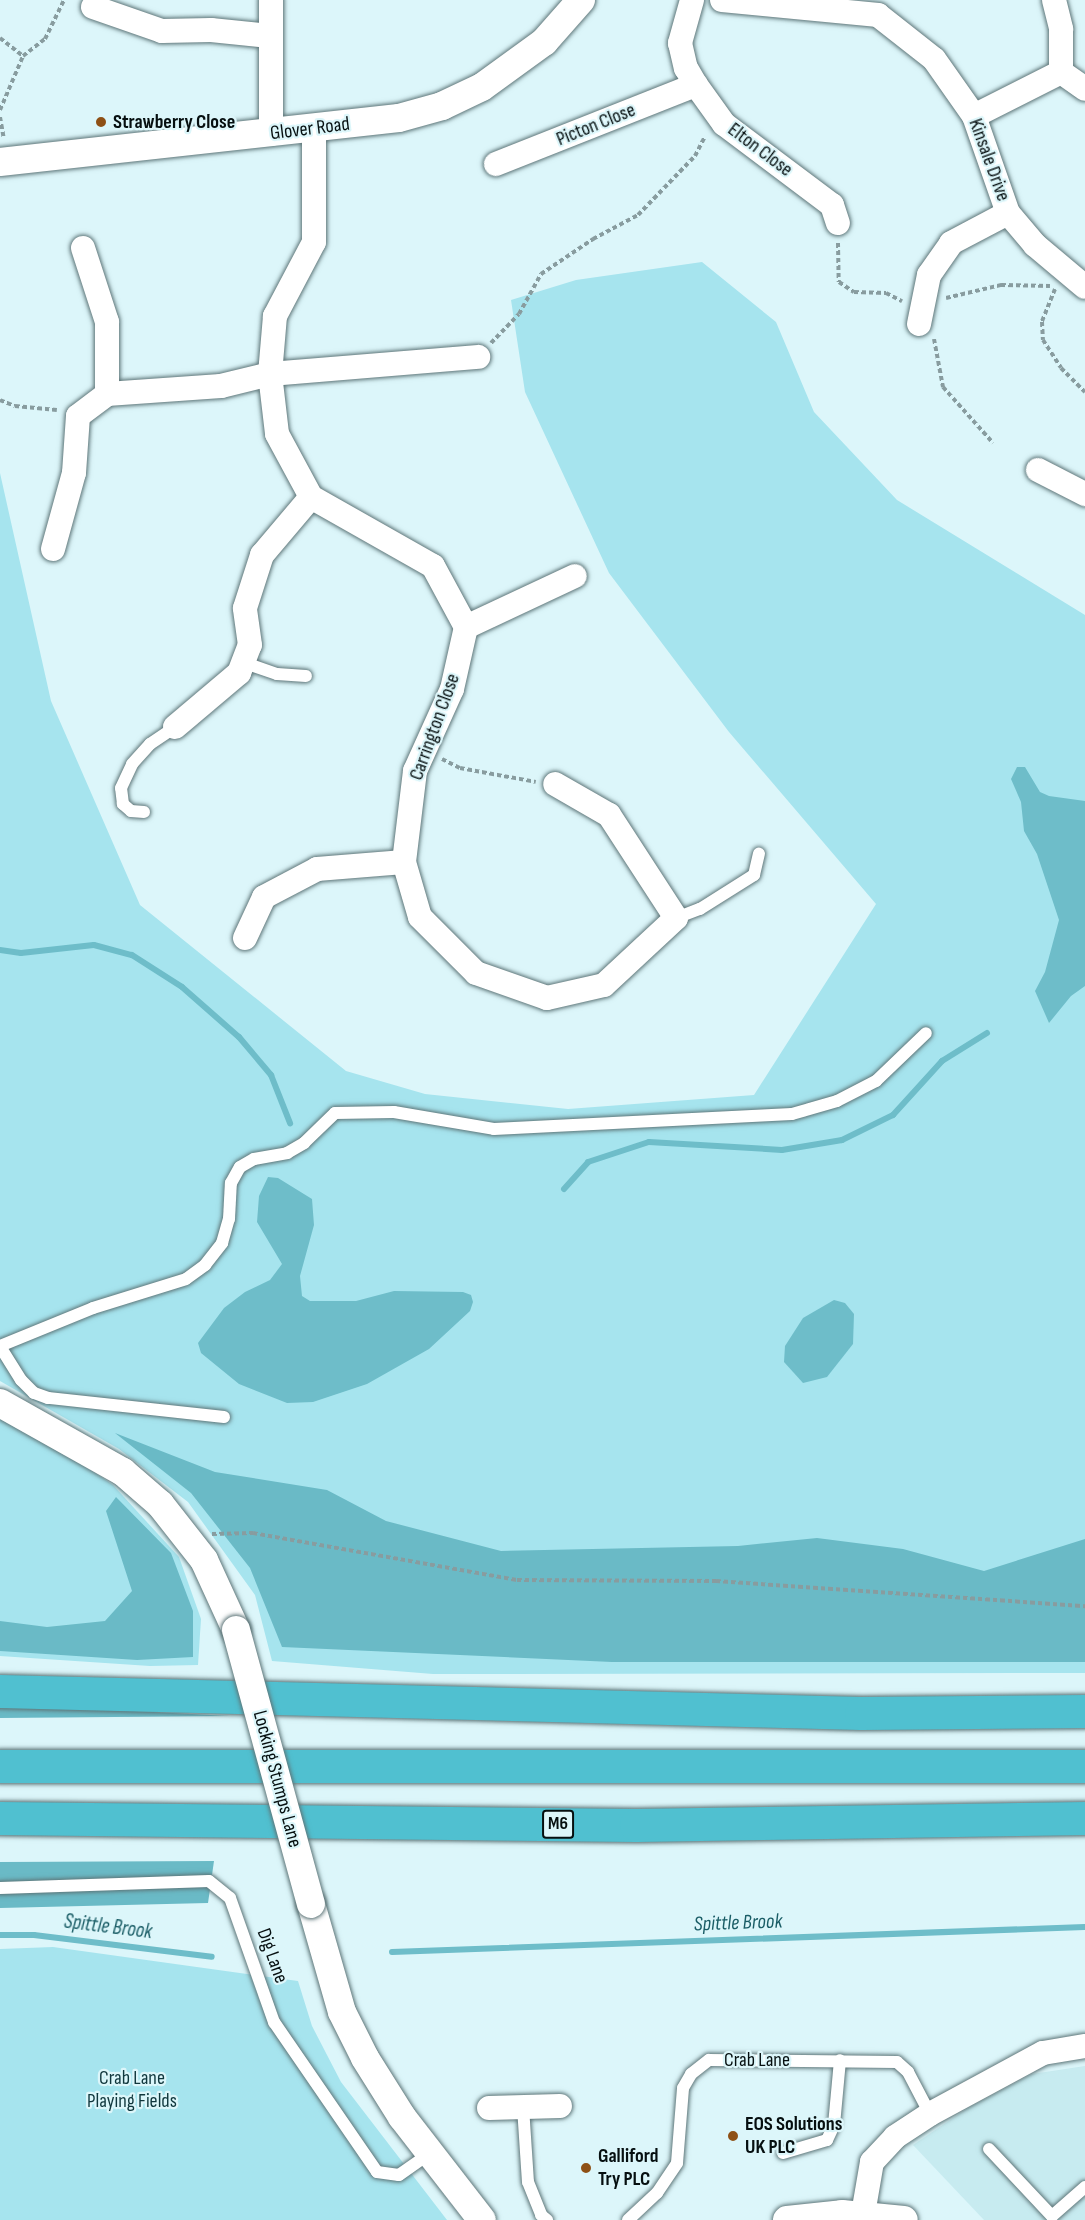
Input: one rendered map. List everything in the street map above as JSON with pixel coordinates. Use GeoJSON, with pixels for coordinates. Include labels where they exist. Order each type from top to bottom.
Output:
{"type":"FeatureCollection","features":[{"type":"Feature","properties":{"kind":"highway"},"geometry":{"type":"LineString","coordinates":[[0,1691],[837,1713],[1085,1711]]}},
{"type":"Feature","properties":{"kind":"highway"},"geometry":{"type":"LineString","coordinates":[[0,1765],[1085,1766]]}},
{"type":"Feature","properties":{"kind":"highway","name":"M6"},"geometry":{"type":"LineString","coordinates":[[10,1818],[636,1825],[1085,1818]]}},
{"type":"Feature","properties":{"kind":"street"},"geometry":{"type":"LineString","coordinates":[[270,134],[271,0]]}},
{"type":"Feature","properties":{"kind":"street","name":"Glover Road"},"geometry":{"type":"LineString","coordinates":[[0,162],[314,130],[399,118],[442,106],[482,87],[544,42],[581,0]]}},
{"type":"Feature","properties":{"kind":"street","name":"Elton Close"},"geometry":{"type":"LineString","coordinates":[[692,0],[680,43],[686,68],[696,85],[716,114],[740,137],[832,205],[838,223]]}},
{"type":"Feature","properties":{"kind":"street","name":"Kinsale Drive"},"geometry":{"type":"LineString","coordinates":[[722,0],[882,8],[934,60],[974,116],[1008,213],[1035,245],[1085,287]]}},
{"type":"Feature","properties":{"kind":"street"},"geometry":{"type":"LineString","coordinates":[[1054,0],[1060,29],[1061,72]]}},
{"type":"Feature","properties":{"kind":"street"},"geometry":{"type":"LineString","coordinates":[[93,7],[162,31],[211,30],[270,36]]}},
{"type":"Feature","properties":{"kind":"street"},"geometry":{"type":"LineString","coordinates":[[1061,72],[1085,89]]}},
{"type":"Feature","properties":{"kind":"street"},"geometry":{"type":"LineString","coordinates":[[974,116],[1061,72]]}},
{"type":"Feature","properties":{"kind":"street","name":"Picton Close"},"geometry":{"type":"LineString","coordinates":[[496,164],[696,85]]}},
{"type":"Feature","properties":{"kind":"street"},"geometry":{"type":"LineString","coordinates":[[314,130],[314,242],[275,316],[270,374],[277,434],[311,497],[433,566],[466,627],[575,576]]}},
{"type":"Feature","properties":{"kind":"street"},"geometry":{"type":"LineString","coordinates":[[920,320],[929,274],[951,243],[1008,213]]}},
{"type":"Feature","properties":{"kind":"street"},"geometry":{"type":"LineString","coordinates":[[83,248],[107,322],[98,400]]}},
{"type":"Feature","properties":{"kind":"street"},"geometry":{"type":"LineString","coordinates":[[53,549],[74,473],[78,416],[98,400],[221,386],[270,374],[478,357]]}},
{"type":"Feature","properties":{"kind":"street"},"geometry":{"type":"LineString","coordinates":[[1038,470],[1085,494]]}},
{"type":"Feature","properties":{"kind":"street"},"geometry":{"type":"LineString","coordinates":[[175,727],[239,673],[245,663],[250,645],[245,608],[262,555],[311,497]]}},
{"type":"Feature","properties":{"kind":"street","name":"Carrington Close"},"geometry":{"type":"LineString","coordinates":[[466,627],[452,689],[415,771],[404,862],[420,917],[476,973],[547,998],[604,986],[675,918]]}},
{"type":"Feature","properties":{"kind":"street"},"geometry":{"type":"LineString","coordinates":[[555,784],[609,815],[675,918]]}},
{"type":"Feature","properties":{"kind":"street"},"geometry":{"type":"LineString","coordinates":[[244,938],[264,897],[317,868],[404,862]]}},
{"type":"Feature","properties":{"kind":"street","name":"Locking Stumps Lane"},"geometry":{"type":"LineString","coordinates":[[0,1403],[123,1472],[160,1504],[186,1534],[222,1593],[236,1630],[342,2012],[364,2058],[430,2153],[482,2220]]}},
{"type":"Feature","properties":{"kind":"street"},"geometry":{"type":"LineString","coordinates":[[863,2214],[869,2171],[877,2154],[930,2114],[1043,2053],[1085,2046]]}},
{"type":"Feature","properties":{"kind":"street"},"geometry":{"type":"LineString","coordinates":[[489,2108],[560,2106]]}},
{"type":"Feature","properties":{"kind":"street"},"geometry":{"type":"LineString","coordinates":[[787,2220],[863,2214],[904,2220]]}},
{"type":"Feature","properties":{"kind":"lane"},"geometry":{"type":"LineString","coordinates":[[245,663],[277,674],[306,676]]}},
{"type":"Feature","properties":{"kind":"lane"},"geometry":{"type":"LineString","coordinates":[[144,812],[131,811],[123,804],[121,788],[132,764],[150,744],[175,727]]}},
{"type":"Feature","properties":{"kind":"lane"},"geometry":{"type":"LineString","coordinates":[[675,918],[700,909],[754,875],[759,854]]}},
{"type":"Feature","properties":{"kind":"lane"},"geometry":{"type":"LineString","coordinates":[[224,1417],[48,1398],[34,1393],[21,1380],[0,1346],[195,1272],[222,1243],[229,1219],[231,1183],[240,1167],[254,1159],[286,1153],[304,1143],[336,1113],[403,1113],[494,1129],[792,1114],[837,1101],[876,1081],[926,1033]]}},
{"type":"Feature","properties":{"kind":"lane","name":"Dig Lane"},"geometry":{"type":"LineString","coordinates":[[0,1888],[209,1881],[230,1898],[274,2022],[377,2172],[399,2175],[430,2153]]}},
{"type":"Feature","properties":{"kind":"lane","name":"Crab Lane"},"geometry":{"type":"LineString","coordinates":[[628,2220],[657,2193],[677,2163],[683,2088],[691,2074],[710,2060],[897,2062],[908,2072],[930,2114]]}},
{"type":"Feature","properties":{"kind":"lane"},"geometry":{"type":"LineString","coordinates":[[783,2153],[827,2140],[834,2125],[840,2061]]}},
{"type":"Feature","properties":{"kind":"lane"},"geometry":{"type":"LineString","coordinates":[[523,2107],[528,2182],[541,2215],[547,2220]]}},
{"type":"Feature","properties":{"kind":"lane"},"geometry":{"type":"LineString","coordinates":[[989,2149],[1052,2216],[1085,2187]]}},
{"type":"Feature","properties":{"kind":"path"},"geometry":{"type":"LineString","coordinates":[[0,110],[23,56],[45,39],[64,0]]}},
{"type":"Feature","properties":{"kind":"path"},"geometry":{"type":"LineString","coordinates":[[0,38],[23,56]]}},
{"type":"Feature","properties":{"kind":"path"},"geometry":{"type":"LineString","coordinates":[[478,357],[519,314],[541,274],[593,239],[638,215],[695,156],[716,114]]}},
{"type":"Feature","properties":{"kind":"path"},"geometry":{"type":"LineString","coordinates":[[838,223],[839,282],[854,292],[886,293],[920,320],[943,387],[993,443]]}},
{"type":"Feature","properties":{"kind":"path"},"geometry":{"type":"LineString","coordinates":[[920,320],[955,298],[1001,285],[1056,285],[1042,322],[1043,340],[1061,368],[1085,392]]}},
{"type":"Feature","properties":{"kind":"path"},"geometry":{"type":"LineString","coordinates":[[0,400],[41,411],[98,400]]}},
{"type":"Feature","properties":{"kind":"path"},"geometry":{"type":"LineString","coordinates":[[425,750],[460,768],[555,784]]}},
{"type":"Feature","properties":{"kind":"path"},"geometry":{"type":"LineString","coordinates":[[186,1534],[253,1533],[517,1580],[716,1581],[1085,1606]]}},
{"type":"Feature","properties":{"kind":"shaded area"},"geometry":{"type":"Polygon","coordinates":[[[1017,767],[1025,767],[1040,792],[1049,796],[1085,801],[1085,986],[1071,996],[1049,1023],[1035,991],[1045,972],[1059,920],[1037,854],[1024,831],[1021,802],[1011,779],[1017,767]]]}},
{"type":"Feature","properties":{"kind":"shaded area"},"geometry":{"type":"Polygon","coordinates":[[[268,1177],[278,1178],[312,1199],[314,1225],[300,1276],[302,1296],[310,1301],[356,1301],[394,1291],[463,1292],[471,1295],[473,1302],[470,1311],[429,1349],[367,1384],[313,1402],[287,1403],[239,1384],[201,1353],[198,1343],[224,1308],[245,1292],[270,1280],[282,1264],[257,1222],[259,1196],[268,1177]]]}},
{"type":"Feature","properties":{"kind":"shaded area"},"geometry":{"type":"Polygon","coordinates":[[[834,1300],[845,1303],[854,1314],[853,1344],[827,1377],[803,1383],[784,1362],[785,1346],[803,1318],[834,1300]]]}},
{"type":"Feature","properties":{"kind":"shaded area"},"geometry":{"type":"Polygon","coordinates":[[[115,1433],[215,1472],[327,1490],[386,1521],[501,1551],[738,1546],[817,1538],[903,1549],[984,1571],[1085,1539],[1085,1662],[612,1662],[282,1647],[250,1568],[191,1493],[115,1433]]]}},
{"type":"Feature","properties":{"kind":"shaded area"},"geometry":{"type":"Polygon","coordinates":[[[116,1497],[171,1553],[193,1611],[193,1657],[137,1660],[0,1651],[0,1621],[47,1627],[105,1621],[132,1591],[106,1511],[116,1497]]]}},
{"type":"Feature","properties":{"kind":"shaded area"},"geometry":{"type":"Polygon","coordinates":[[[0,1704],[230,1716],[0,1718],[0,1704]]]}},
{"type":"Feature","properties":{"kind":"shaded area"},"geometry":{"type":"Polygon","coordinates":[[[214,1861],[208,1903],[0,1908],[0,1862],[214,1861]]]}},
{"type":"Feature","properties":{"kind":"shaded area"},"geometry":{"type":"Polygon","coordinates":[[[1085,2066],[1085,2220],[984,2220],[913,2145],[968,2108],[1032,2074],[1085,2066]]]}},
{"type":"Feature","properties":{"kind":"green space"},"geometry":{"type":"Polygon","coordinates":[[[702,262],[776,322],[814,412],[897,500],[1085,615],[1085,1673],[433,1674],[272,1661],[255,1595],[188,1502],[119,1449],[0,1381],[0,473],[51,701],[140,905],[346,1071],[425,1094],[568,1109],[754,1095],[876,904],[729,732],[609,573],[525,392],[511,300],[576,280],[702,262]]]}},
{"type":"Feature","properties":{"kind":"green space"},"geometry":{"type":"Polygon","coordinates":[[[0,1416],[54,1445],[113,1485],[179,1557],[201,1619],[198,1665],[150,1666],[0,1656],[0,1416]]]}},
{"type":"Feature","properties":{"kind":"green space","name":"Crab Lane Playing Fields"},"geometry":{"type":"Polygon","coordinates":[[[53,1947],[298,1981],[312,2026],[341,2082],[447,2220],[0,2220],[0,1949],[53,1947]]]}},
{"type":"Feature","properties":{"kind":"waterway"},"geometry":{"type":"LineString","coordinates":[[0,950],[21,953],[94,945],[132,955],[182,987],[239,1037],[271,1075],[290,1123]]}},
{"type":"Feature","properties":{"kind":"waterway"},"geometry":{"type":"LineString","coordinates":[[564,1189],[588,1162],[649,1142],[782,1150],[842,1140],[893,1115],[942,1061],[987,1033]]}},
{"type":"Feature","properties":{"kind":"waterway","name":"Spittle Brook"},"geometry":{"type":"LineString","coordinates":[[392,1952],[1085,1927]]}},
{"type":"Feature","properties":{"kind":"waterway","name":"Spittle Brook"},"geometry":{"type":"LineString","coordinates":[[0,1935],[34,1935],[212,1957]]}},
{"type":"Feature","properties":{"kind":"place","name":"Strawberry Close"},"geometry":{"type":"Point","coordinates":[101,122]}},
{"type":"Feature","properties":{"kind":"place","name":"EOS Solutions UK PLC"},"geometry":{"type":"Point","coordinates":[733,2136]}},
{"type":"Feature","properties":{"kind":"place","name":"Galliford Try PLC"},"geometry":{"type":"Point","coordinates":[586,2168]}}]}
